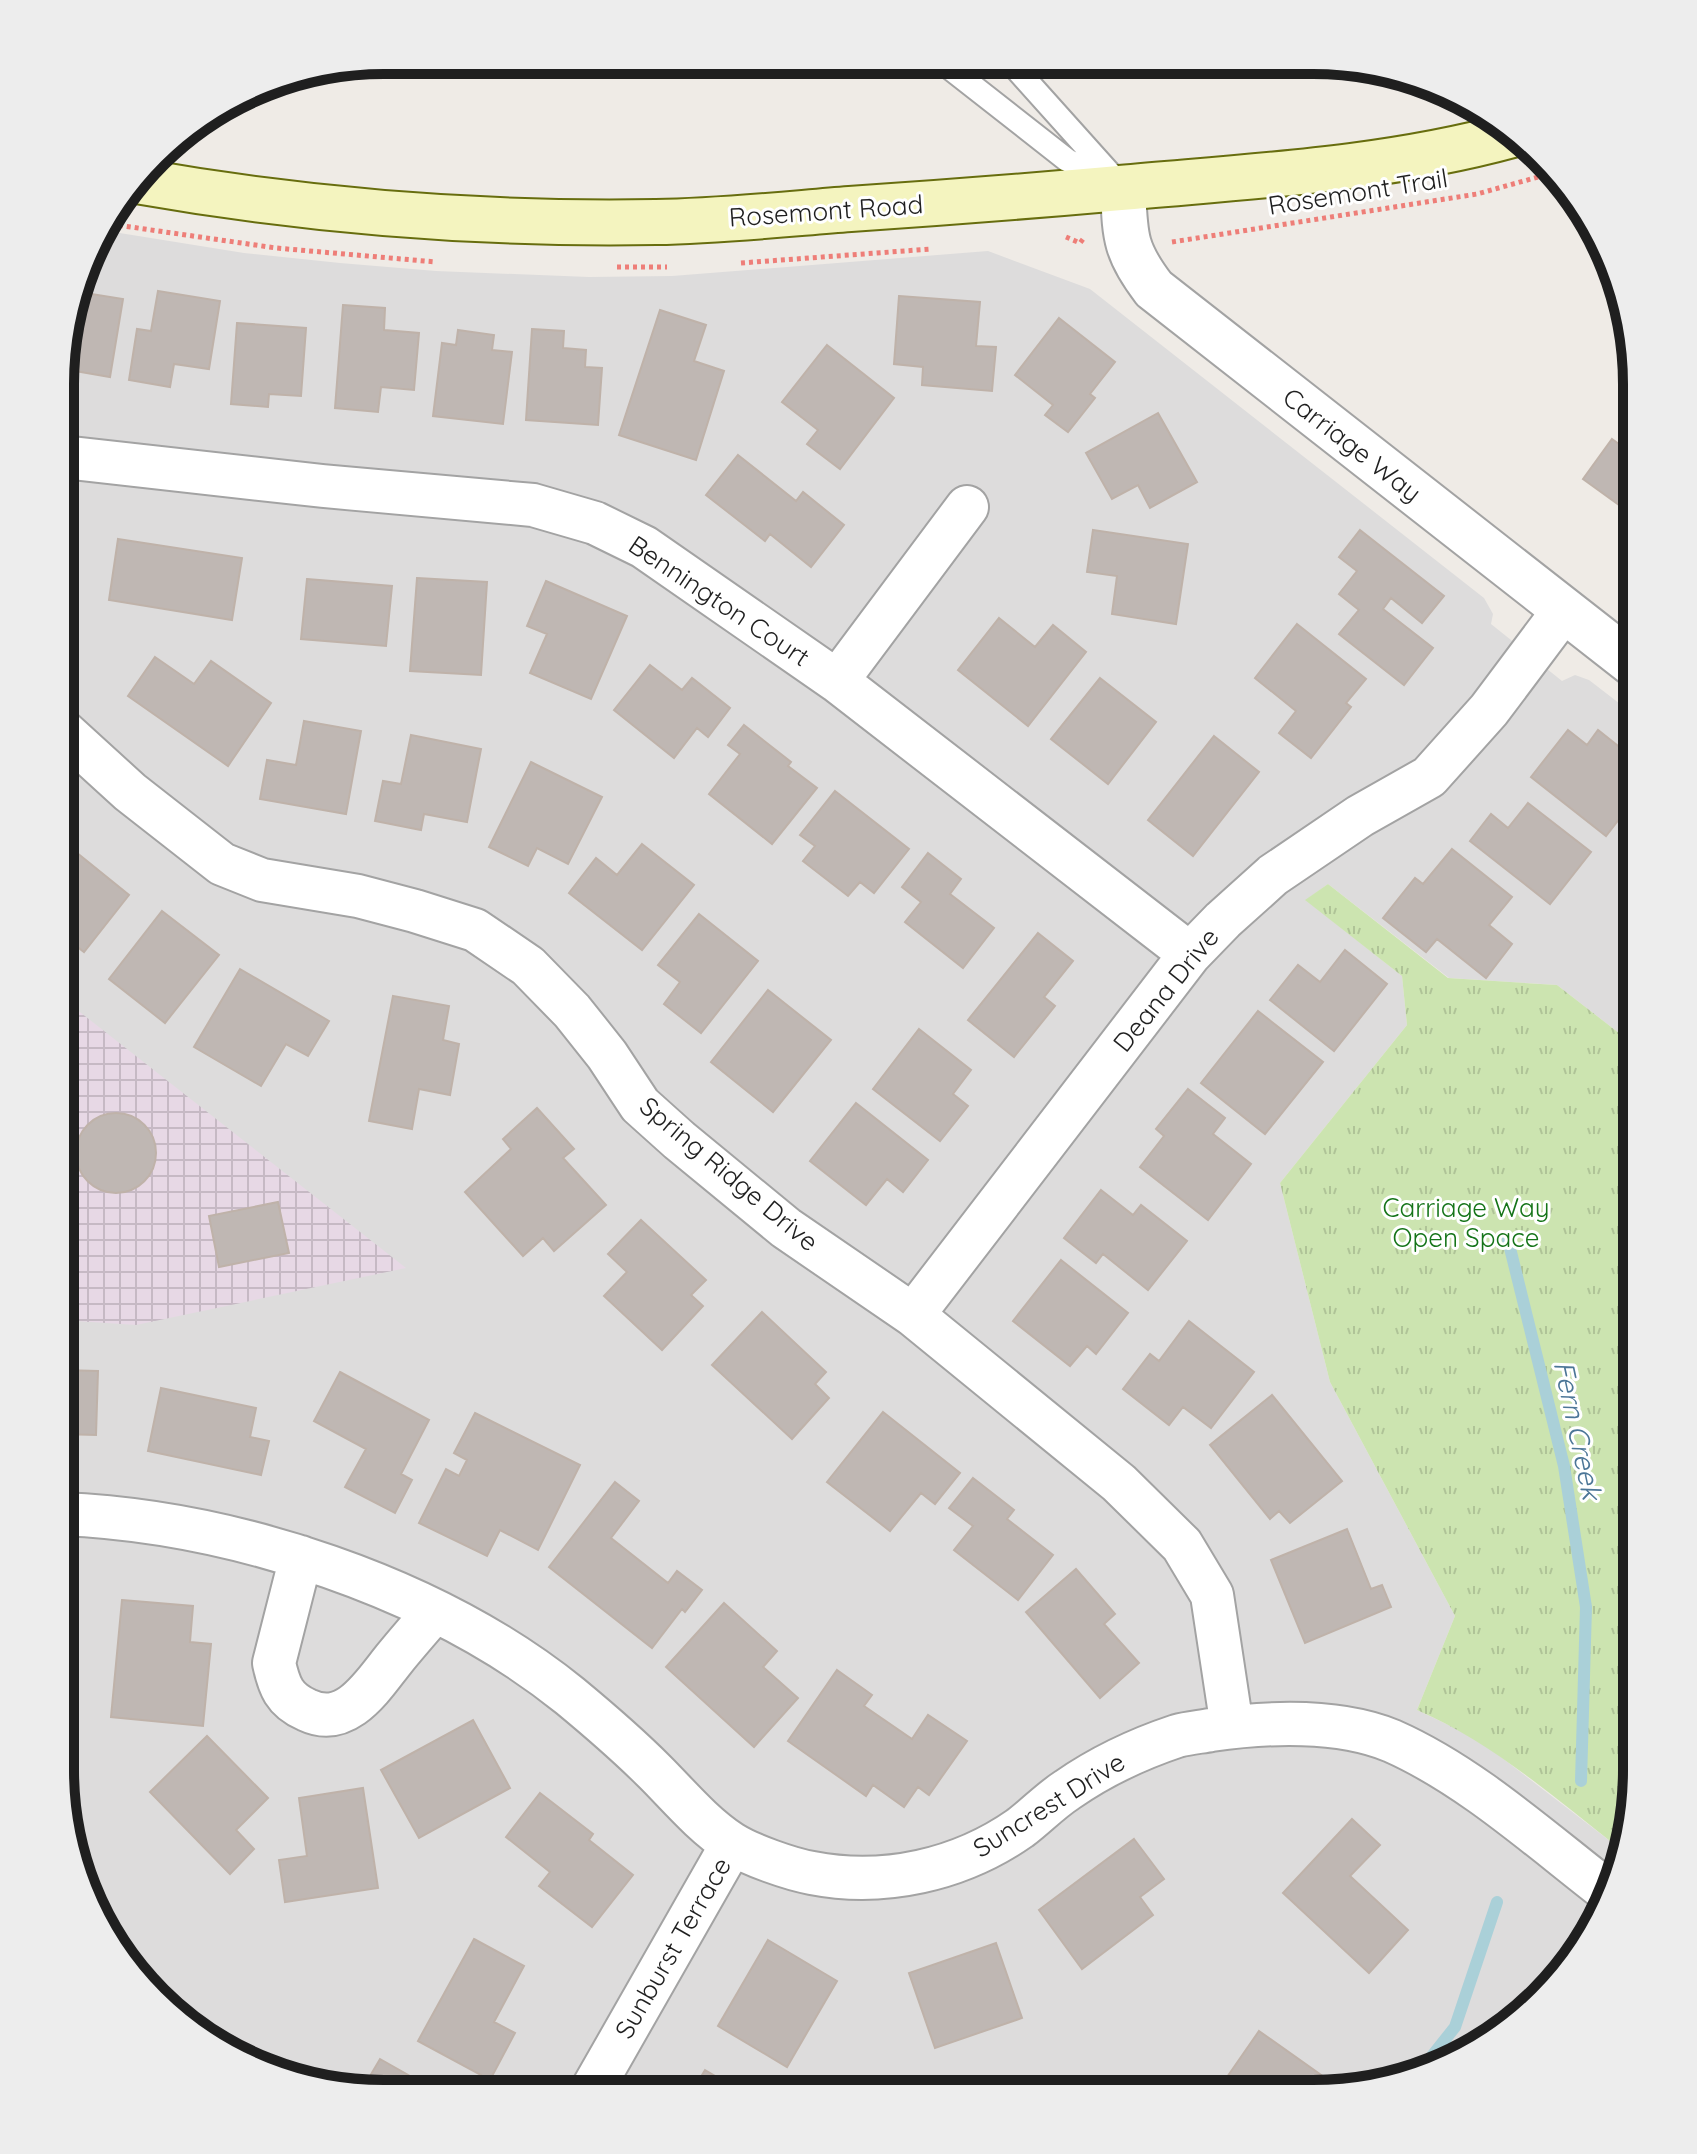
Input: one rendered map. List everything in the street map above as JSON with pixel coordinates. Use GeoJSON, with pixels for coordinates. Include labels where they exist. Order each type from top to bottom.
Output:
{"type":"FeatureCollection","features":[{"type":"Feature","properties":{"kind":"main road","name":"Rosemont Road"},"geometry":{"type":"LineString","coordinates":[[148,183],[353,211],[429,217],[660,222],[1123,188],[1331,169],[1416,157],[1501,137]]}},
{"type":"Feature","properties":{"kind":"street","name":"Carriage Way"},"geometry":{"type":"LineString","coordinates":[[1123,188],[1126,239],[1134,260],[1154,289],[1623,656]]}},
{"type":"Feature","properties":{"kind":"street","name":"Bennington Court"},"geometry":{"type":"LineString","coordinates":[[74,458],[533,505],[595,523],[644,547],[837,681],[1190,954]]}},
{"type":"Feature","properties":{"kind":"street"},"geometry":{"type":"LineString","coordinates":[[837,681],[967,507]]}},
{"type":"Feature","properties":{"kind":"street","name":"Deana Drive"},"geometry":{"type":"LineString","coordinates":[[913,1315],[1190,954],[1273,875],[1360,816],[1429,777],[1491,707],[1564,610]]}},
{"type":"Feature","properties":{"kind":"street","name":"Spring Ridge Drive"},"geometry":{"type":"LineString","coordinates":[[74,741],[130,792],[222,864],[262,880],[358,896],[475,930],[528,966],[572,1011],[607,1055],[640,1105],[679,1140],[786,1228],[913,1315],[1119,1483],[1182,1545],[1212,1595],[1232,1727]]}},
{"type":"Feature","properties":{"kind":"street","name":"Suncrest Drive"},"geometry":{"type":"LineString","coordinates":[[74,1514],[160,1523],[301,1557],[434,1612],[485,1639],[564,1691],[652,1769],[697,1816],[732,1844],[810,1873],[877,1878],[919,1872],[960,1860],[990,1847],[1072,1787],[1138,1751],[1181,1735],[1232,1727],[1286,1724],[1324,1726],[1389,1740],[1444,1768],[1600,1886]]}},
{"type":"Feature","properties":{"kind":"street"},"geometry":{"type":"LineString","coordinates":[[301,1557],[274,1663],[276,1679],[285,1694],[297,1705],[317,1715],[336,1713],[355,1705],[434,1612]]}},
{"type":"Feature","properties":{"kind":"street","name":"Sunburst Terrace"},"geometry":{"type":"LineString","coordinates":[[597,2080],[732,1844]]}},
{"type":"Feature","properties":{"kind":"lane"},"geometry":{"type":"LineString","coordinates":[[957,74],[1067,160],[1123,188]]}},
{"type":"Feature","properties":{"kind":"lane"},"geometry":{"type":"LineString","coordinates":[[1021,74],[1123,188]]}},
{"type":"Feature","properties":{"kind":"path","name":"Rosemont Trail"},"geometry":{"type":"LineString","coordinates":[[1172,242],[1477,194],[1542,176]]}},
{"type":"Feature","properties":{"kind":"shaded area"},"geometry":{"type":"Polygon","coordinates":[[[114,232],[244,253],[340,263],[436,271],[589,277],[672,276],[988,251],[1090,289],[1484,598],[1493,614],[1491,624],[1562,681],[1575,675],[1589,680],[1623,706],[1623,1036],[1557,985],[1449,978],[1328,884],[1306,900],[1402,976],[1407,1025],[1280,1183],[1330,1382],[1455,1616],[1417,1710],[1488,1747],[1614,1844],[1607,1870],[1571,1942],[1546,1974],[1517,2003],[1485,2028],[1450,2048],[1413,2064],[1374,2074],[1313,2080],[364,2079],[323,2074],[284,2064],[247,2048],[195,2016],[151,1974],[116,1925],[90,1870],[80,1831],[74,1770],[74,384],[80,323],[90,284],[114,232]]]}},
{"type":"Feature","properties":{"kind":"shaded area"},"geometry":{"type":"Polygon","coordinates":[[[74,1007],[406,1268],[136,1325],[74,1321],[74,1007]]]}},
{"type":"Feature","properties":{"kind":"green space","name":"Carriage Way Open Space"},"geometry":{"type":"Polygon","coordinates":[[[1328,884],[1448,978],[1557,985],[1623,1036],[1623,1770],[1614,1844],[1497,1755],[1472,1738],[1417,1710],[1455,1616],[1330,1382],[1280,1183],[1407,1025],[1402,976],[1305,900],[1328,884]]]}},
{"type":"Feature","properties":{"kind":"building"},"geometry":{"type":"Polygon","coordinates":[[[158,291],[220,301],[209,369],[174,364],[170,387],[129,380],[137,329],[151,331],[158,291]]]}},
{"type":"Feature","properties":{"kind":"building"},"geometry":{"type":"Polygon","coordinates":[[[88,293],[123,299],[110,377],[75,371],[80,323],[88,293]]]}},
{"type":"Feature","properties":{"kind":"building"},"geometry":{"type":"Polygon","coordinates":[[[899,296],[980,302],[976,346],[996,347],[992,391],[922,385],[923,367],[894,364],[899,296]]]}},
{"type":"Feature","properties":{"kind":"building"},"geometry":{"type":"Polygon","coordinates":[[[343,305],[385,308],[384,330],[419,333],[414,390],[381,387],[378,412],[335,408],[343,305]]]}},
{"type":"Feature","properties":{"kind":"building"},"geometry":{"type":"Polygon","coordinates":[[[660,310],[706,325],[694,361],[724,371],[696,460],[619,435],[660,310]]]}},
{"type":"Feature","properties":{"kind":"building"},"geometry":{"type":"Polygon","coordinates":[[[1059,318],[1115,362],[1090,394],[1095,398],[1068,432],[1045,415],[1053,405],[1015,375],[1059,318]]]}},
{"type":"Feature","properties":{"kind":"building"},"geometry":{"type":"Polygon","coordinates":[[[237,323],[306,328],[301,396],[269,394],[268,407],[231,404],[237,323]]]}},
{"type":"Feature","properties":{"kind":"building"},"geometry":{"type":"Polygon","coordinates":[[[532,329],[564,331],[563,348],[586,350],[585,367],[602,368],[598,425],[526,420],[532,329]]]}},
{"type":"Feature","properties":{"kind":"building"},"geometry":{"type":"Polygon","coordinates":[[[458,330],[494,335],[492,350],[512,352],[503,424],[433,416],[442,343],[456,345],[458,330]]]}},
{"type":"Feature","properties":{"kind":"building"},"geometry":{"type":"Polygon","coordinates":[[[827,345],[894,398],[840,469],[807,444],[818,430],[782,402],[827,345]]]}},
{"type":"Feature","properties":{"kind":"building"},"geometry":{"type":"Polygon","coordinates":[[[1158,413],[1197,482],[1150,508],[1138,485],[1112,499],[1086,453],[1158,413]]]}},
{"type":"Feature","properties":{"kind":"building"},"geometry":{"type":"Polygon","coordinates":[[[1612,439],[1623,447],[1623,508],[1583,479],[1612,439]]]}},
{"type":"Feature","properties":{"kind":"building"},"geometry":{"type":"Polygon","coordinates":[[[738,455],[796,501],[803,492],[844,525],[811,567],[770,534],[765,541],[706,495],[738,455]]]}},
{"type":"Feature","properties":{"kind":"building"},"geometry":{"type":"Polygon","coordinates":[[[1093,530],[1188,544],[1176,624],[1112,614],[1117,576],[1087,572],[1093,530]]]}},
{"type":"Feature","properties":{"kind":"building"},"geometry":{"type":"Polygon","coordinates":[[[1360,530],[1444,596],[1422,623],[1391,598],[1383,609],[1433,648],[1404,685],[1339,634],[1359,610],[1339,594],[1357,571],[1339,557],[1360,530]]]}},
{"type":"Feature","properties":{"kind":"building"},"geometry":{"type":"Polygon","coordinates":[[[118,539],[242,558],[232,620],[109,600],[118,539]]]}},
{"type":"Feature","properties":{"kind":"building"},"geometry":{"type":"Polygon","coordinates":[[[417,578],[487,582],[481,675],[410,671],[417,578]]]}},
{"type":"Feature","properties":{"kind":"building"},"geometry":{"type":"Polygon","coordinates":[[[307,579],[392,586],[386,646],[301,639],[307,579]]]}},
{"type":"Feature","properties":{"kind":"building"},"geometry":{"type":"Polygon","coordinates":[[[546,581],[627,616],[591,699],[530,673],[547,634],[527,626],[546,581]]]}},
{"type":"Feature","properties":{"kind":"building"},"geometry":{"type":"Polygon","coordinates":[[[999,618],[1035,647],[1053,625],[1086,652],[1028,726],[958,670],[999,618]]]}},
{"type":"Feature","properties":{"kind":"building"},"geometry":{"type":"Polygon","coordinates":[[[1297,624],[1366,679],[1346,703],[1351,707],[1311,758],[1279,733],[1296,711],[1255,678],[1297,624]]]}},
{"type":"Feature","properties":{"kind":"building"},"geometry":{"type":"Polygon","coordinates":[[[155,657],[194,684],[211,661],[271,703],[228,766],[128,696],[155,657]]]}},
{"type":"Feature","properties":{"kind":"building"},"geometry":{"type":"Polygon","coordinates":[[[650,665],[682,690],[692,678],[730,708],[708,737],[697,728],[674,758],[614,710],[650,665]]]}},
{"type":"Feature","properties":{"kind":"building"},"geometry":{"type":"Polygon","coordinates":[[[1100,678],[1156,722],[1108,784],[1051,739],[1100,678]]]}},
{"type":"Feature","properties":{"kind":"building"},"geometry":{"type":"Polygon","coordinates":[[[304,721],[361,731],[346,814],[260,799],[267,760],[296,765],[304,721]]]}},
{"type":"Feature","properties":{"kind":"building"},"geometry":{"type":"Polygon","coordinates":[[[744,725],[791,762],[788,766],[817,788],[772,844],[709,794],[740,754],[728,745],[744,725]]]}},
{"type":"Feature","properties":{"kind":"building"},"geometry":{"type":"Polygon","coordinates":[[[1568,730],[1587,745],[1598,730],[1623,750],[1623,814],[1606,836],[1531,777],[1568,730]]]}},
{"type":"Feature","properties":{"kind":"building"},"geometry":{"type":"Polygon","coordinates":[[[411,735],[481,749],[467,822],[424,814],[421,830],[375,821],[383,781],[401,784],[411,735]]]}},
{"type":"Feature","properties":{"kind":"building"},"geometry":{"type":"Polygon","coordinates":[[[1214,736],[1259,772],[1193,856],[1148,820],[1214,736]]]}},
{"type":"Feature","properties":{"kind":"building"},"geometry":{"type":"Polygon","coordinates":[[[531,762],[602,797],[568,864],[537,848],[528,866],[489,847],[531,762]]]}},
{"type":"Feature","properties":{"kind":"building"},"geometry":{"type":"Polygon","coordinates":[[[835,791],[909,849],[874,893],[860,882],[848,896],[803,861],[815,846],[800,835],[835,791]]]}},
{"type":"Feature","properties":{"kind":"building"},"geometry":{"type":"Polygon","coordinates":[[[1528,803],[1591,852],[1550,904],[1470,841],[1491,814],[1508,828],[1528,803]]]}},
{"type":"Feature","properties":{"kind":"building"},"geometry":{"type":"Polygon","coordinates":[[[642,844],[694,885],[642,950],[569,893],[596,858],[617,875],[642,844]]]}},
{"type":"Feature","properties":{"kind":"building"},"geometry":{"type":"Polygon","coordinates":[[[1452,849],[1512,897],[1489,925],[1512,944],[1486,978],[1437,939],[1426,952],[1383,918],[1415,878],[1423,884],[1452,849]]]}},
{"type":"Feature","properties":{"kind":"building"},"geometry":{"type":"Polygon","coordinates":[[[74,850],[129,895],[84,952],[74,944],[74,850]]]}},
{"type":"Feature","properties":{"kind":"building"},"geometry":{"type":"Polygon","coordinates":[[[928,853],[961,879],[950,894],[994,928],[963,968],[905,922],[921,902],[902,887],[928,853]]]}},
{"type":"Feature","properties":{"kind":"building"},"geometry":{"type":"Polygon","coordinates":[[[162,911],[219,955],[165,1023],[109,979],[162,911]]]}},
{"type":"Feature","properties":{"kind":"building"},"geometry":{"type":"Polygon","coordinates":[[[699,914],[758,961],[701,1033],[664,1004],[680,982],[658,965],[699,914]]]}},
{"type":"Feature","properties":{"kind":"building"},"geometry":{"type":"Polygon","coordinates":[[[1038,933],[1073,961],[1044,997],[1055,1006],[1014,1057],[968,1020],[1038,933]]]}},
{"type":"Feature","properties":{"kind":"building"},"geometry":{"type":"Polygon","coordinates":[[[1345,950],[1387,984],[1334,1051],[1270,1000],[1298,965],[1320,982],[1345,950]]]}},
{"type":"Feature","properties":{"kind":"building"},"geometry":{"type":"Polygon","coordinates":[[[240,969],[329,1021],[308,1056],[286,1044],[261,1086],[194,1047],[240,969]]]}},
{"type":"Feature","properties":{"kind":"building"},"geometry":{"type":"Polygon","coordinates":[[[768,990],[831,1040],[773,1112],[711,1062],[768,990]]]}},
{"type":"Feature","properties":{"kind":"building"},"geometry":{"type":"Polygon","coordinates":[[[393,996],[449,1006],[443,1040],[459,1044],[450,1095],[419,1089],[412,1129],[369,1121],[393,996]]]}},
{"type":"Feature","properties":{"kind":"building"},"geometry":{"type":"Polygon","coordinates":[[[1258,1011],[1323,1062],[1265,1134],[1201,1083],[1258,1011]]]}},
{"type":"Feature","properties":{"kind":"building"},"geometry":{"type":"Polygon","coordinates":[[[919,1029],[971,1070],[953,1094],[968,1106],[940,1141],[873,1089],[919,1029]]]}},
{"type":"Feature","properties":{"kind":"building"},"geometry":{"type":"Polygon","coordinates":[[[1188,1089],[1225,1118],[1213,1134],[1251,1164],[1208,1220],[1140,1167],[1164,1136],[1156,1129],[1188,1089]]]}},
{"type":"Feature","properties":{"kind":"building"},"geometry":{"type":"Polygon","coordinates":[[[856,1103],[928,1160],[903,1192],[887,1179],[866,1205],[810,1161],[856,1103]]]}},
{"type":"Feature","properties":{"kind":"building"},"geometry":{"type":"Polygon","coordinates":[[[537,1108],[574,1149],[563,1158],[606,1205],[554,1251],[543,1238],[523,1256],[465,1192],[511,1149],[503,1139],[537,1108]]]}},
{"type":"Feature","properties":{"kind":"building"},"geometry":{"type":"Polygon","coordinates":[[[108,1113],[124,1113],[145,1124],[156,1145],[156,1161],[145,1182],[124,1193],[108,1193],[94,1187],[82,1175],[76,1161],[76,1145],[82,1131],[94,1119],[108,1113]]]}},
{"type":"Feature","properties":{"kind":"building"},"geometry":{"type":"Polygon","coordinates":[[[1101,1190],[1133,1215],[1141,1205],[1187,1241],[1148,1290],[1103,1254],[1096,1263],[1064,1238],[1101,1190]]]}},
{"type":"Feature","properties":{"kind":"building"},"geometry":{"type":"Polygon","coordinates":[[[278,1202],[289,1253],[219,1267],[209,1216],[278,1202]]]}},
{"type":"Feature","properties":{"kind":"building"},"geometry":{"type":"Polygon","coordinates":[[[641,1220],[706,1280],[691,1295],[703,1306],[662,1350],[604,1296],[627,1272],[608,1254],[641,1220]]]}},
{"type":"Feature","properties":{"kind":"building"},"geometry":{"type":"Polygon","coordinates":[[[1061,1260],[1128,1313],[1096,1354],[1087,1346],[1070,1366],[1013,1321],[1061,1260]]]}},
{"type":"Feature","properties":{"kind":"building"},"geometry":{"type":"Polygon","coordinates":[[[762,1312],[826,1372],[815,1384],[829,1398],[792,1439],[712,1365],[762,1312]]]}},
{"type":"Feature","properties":{"kind":"building"},"geometry":{"type":"Polygon","coordinates":[[[1189,1321],[1254,1372],[1211,1428],[1183,1407],[1169,1425],[1123,1389],[1150,1354],[1159,1361],[1189,1321]]]}},
{"type":"Feature","properties":{"kind":"building"},"geometry":{"type":"Polygon","coordinates":[[[74,1370],[98,1371],[96,1435],[74,1434],[74,1370]]]}},
{"type":"Feature","properties":{"kind":"building"},"geometry":{"type":"Polygon","coordinates":[[[340,1372],[429,1420],[401,1474],[412,1480],[395,1513],[345,1487],[366,1449],[314,1421],[340,1372]]]}},
{"type":"Feature","properties":{"kind":"building"},"geometry":{"type":"Polygon","coordinates":[[[161,1388],[256,1408],[250,1437],[269,1441],[261,1475],[148,1451],[161,1388]]]}},
{"type":"Feature","properties":{"kind":"building"},"geometry":{"type":"Polygon","coordinates":[[[1272,1395],[1342,1481],[1290,1523],[1279,1511],[1270,1519],[1210,1445],[1272,1395]]]}},
{"type":"Feature","properties":{"kind":"building"},"geometry":{"type":"Polygon","coordinates":[[[883,1412],[960,1473],[935,1504],[921,1493],[890,1531],[827,1482],[883,1412]]]}},
{"type":"Feature","properties":{"kind":"building"},"geometry":{"type":"Polygon","coordinates":[[[475,1413],[580,1465],[538,1550],[500,1530],[487,1556],[419,1523],[446,1469],[459,1476],[467,1460],[454,1453],[475,1413]]]}},
{"type":"Feature","properties":{"kind":"building"},"geometry":{"type":"Polygon","coordinates":[[[973,1478],[1014,1510],[1007,1519],[1053,1555],[1018,1600],[954,1550],[973,1526],[949,1508],[973,1478]]]}},
{"type":"Feature","properties":{"kind":"building"},"geometry":{"type":"Polygon","coordinates":[[[615,1482],[639,1501],[611,1538],[668,1583],[677,1571],[702,1590],[685,1612],[682,1609],[652,1648],[549,1567],[615,1482]]]}},
{"type":"Feature","properties":{"kind":"building"},"geometry":{"type":"Polygon","coordinates":[[[1347,1529],[1371,1589],[1382,1585],[1391,1607],[1305,1643],[1271,1560],[1347,1529]]]}},
{"type":"Feature","properties":{"kind":"building"},"geometry":{"type":"Polygon","coordinates":[[[1076,1569],[1115,1614],[1104,1624],[1139,1663],[1100,1698],[1026,1612],[1076,1569]]]}},
{"type":"Feature","properties":{"kind":"building"},"geometry":{"type":"Polygon","coordinates":[[[122,1600],[193,1606],[190,1642],[211,1644],[203,1726],[111,1717],[122,1600]]]}},
{"type":"Feature","properties":{"kind":"building"},"geometry":{"type":"Polygon","coordinates":[[[724,1603],[777,1651],[763,1667],[798,1698],[754,1747],[666,1667],[724,1603]]]}},
{"type":"Feature","properties":{"kind":"building"},"geometry":{"type":"Polygon","coordinates":[[[837,1670],[872,1695],[864,1706],[912,1739],[928,1715],[967,1741],[929,1795],[918,1787],[904,1807],[873,1785],[866,1796],[788,1741],[837,1670]]]}},
{"type":"Feature","properties":{"kind":"building"},"geometry":{"type":"Polygon","coordinates":[[[473,1720],[510,1788],[419,1838],[381,1770],[473,1720]]]}},
{"type":"Feature","properties":{"kind":"building"},"geometry":{"type":"Polygon","coordinates":[[[207,1736],[268,1798],[236,1830],[254,1849],[230,1874],[150,1792],[207,1736]]]}},
{"type":"Feature","properties":{"kind":"building"},"geometry":{"type":"Polygon","coordinates":[[[363,1788],[378,1888],[285,1902],[279,1860],[307,1856],[299,1798],[363,1788]]]}},
{"type":"Feature","properties":{"kind":"building"},"geometry":{"type":"Polygon","coordinates":[[[540,1793],[593,1834],[589,1840],[633,1875],[592,1927],[539,1886],[550,1872],[506,1837],[540,1793]]]}},
{"type":"Feature","properties":{"kind":"building"},"geometry":{"type":"Polygon","coordinates":[[[1352,1819],[1380,1845],[1350,1876],[1408,1930],[1369,1973],[1283,1893],[1352,1819]]]}},
{"type":"Feature","properties":{"kind":"building"},"geometry":{"type":"Polygon","coordinates":[[[1134,1839],[1164,1879],[1140,1897],[1153,1915],[1082,1969],[1039,1910],[1134,1839]]]}},
{"type":"Feature","properties":{"kind":"building"},"geometry":{"type":"Polygon","coordinates":[[[83,1841],[113,1920],[90,1870],[83,1841]]]}},
{"type":"Feature","properties":{"kind":"building"},"geometry":{"type":"Polygon","coordinates":[[[474,1939],[524,1966],[494,2022],[515,2033],[490,2080],[418,2041],[474,1939]]]}},
{"type":"Feature","properties":{"kind":"building"},"geometry":{"type":"Polygon","coordinates":[[[768,1940],[837,1981],[787,2067],[718,2026],[768,1940]]]}},
{"type":"Feature","properties":{"kind":"building"},"geometry":{"type":"Polygon","coordinates":[[[996,1943],[1022,2018],[935,2048],[909,1973],[996,1943]]]}},
{"type":"Feature","properties":{"kind":"building"},"geometry":{"type":"Polygon","coordinates":[[[1259,2031],[1324,2077],[1313,2080],[1225,2080],[1259,2031]]]}},
{"type":"Feature","properties":{"kind":"building"},"geometry":{"type":"Polygon","coordinates":[[[380,2059],[417,2080],[384,2080],[368,2079],[380,2059]]]}},
{"type":"Feature","properties":{"kind":"building"},"geometry":{"type":"Polygon","coordinates":[[[705,2070],[722,2080],[699,2080],[705,2070]]]}},
{"type":"Feature","properties":{"kind":"waterway","name":"Fern Creek"},"geometry":{"type":"LineString","coordinates":[[1507,1236],[1564,1466],[1586,1607],[1581,1781]]}},
{"type":"Feature","properties":{"kind":"waterway","name":"Fern Creek"},"geometry":{"type":"LineString","coordinates":[[1432,2056],[1455,2027],[1497,1902]]}}]}
